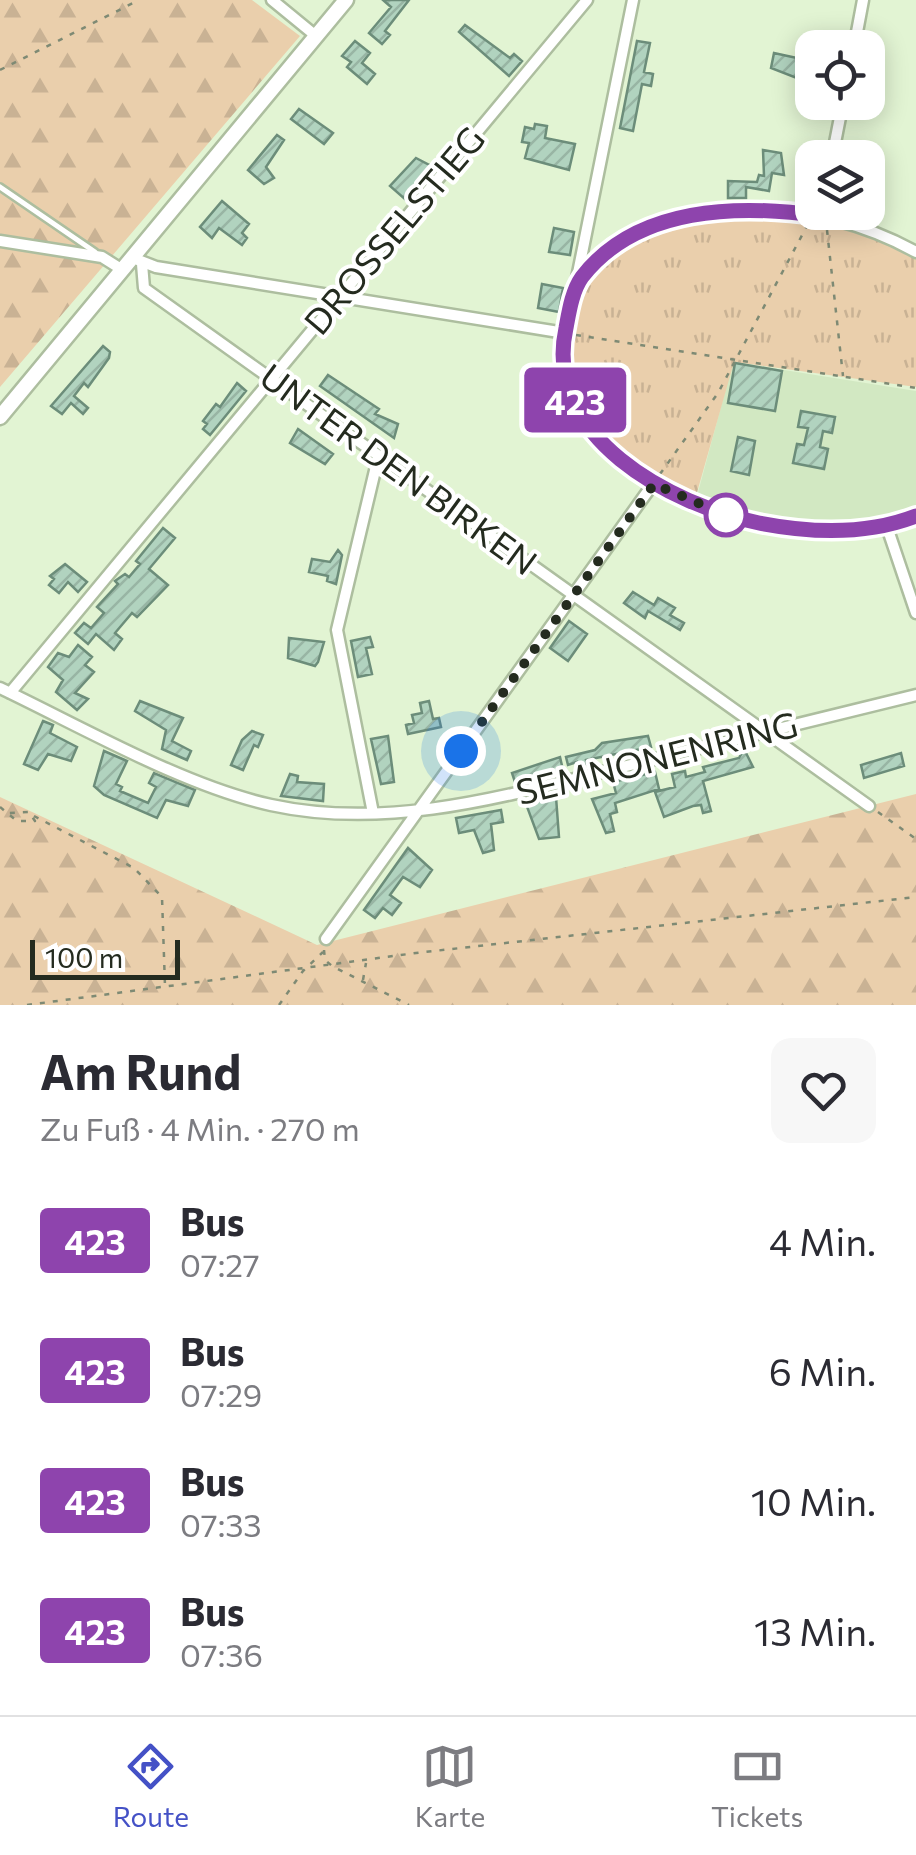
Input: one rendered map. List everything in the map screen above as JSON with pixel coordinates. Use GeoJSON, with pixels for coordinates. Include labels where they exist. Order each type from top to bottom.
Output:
{"type":"FeatureCollection","features":[{"type":"Feature","properties":{"kind":"main road"},"geometry":{"type":"LineString","coordinates":[[0,417],[122,269],[138,260],[346,0]]}},
{"type":"Feature","properties":{"kind":"street"},"geometry":{"type":"LineString","coordinates":[[272,0],[316,36]]}},
{"type":"Feature","properties":{"kind":"street","name":"DROSSELSTIEG"},"geometry":{"type":"LineString","coordinates":[[5,691],[272,379],[587,0]]}},
{"type":"Feature","properties":{"kind":"street"},"geometry":{"type":"LineString","coordinates":[[634,0],[565,333],[567,380],[589,426],[624,464],[654,484],[714,511],[773,526],[831,530],[886,524],[916,516]]}},
{"type":"Feature","properties":{"kind":"street"},"geometry":{"type":"LineString","coordinates":[[858,30],[864,0]]}},
{"type":"Feature","properties":{"kind":"street"},"geometry":{"type":"LineString","coordinates":[[576,288],[583,276],[632,236],[673,219],[740,210],[795,214]]}},
{"type":"Feature","properties":{"kind":"street"},"geometry":{"type":"LineString","coordinates":[[858,230],[916,252]]}},
{"type":"Feature","properties":{"kind":"street"},"geometry":{"type":"LineString","coordinates":[[0,241],[102,257],[122,269]]}},
{"type":"Feature","properties":{"kind":"street"},"geometry":{"type":"LineString","coordinates":[[138,260],[565,333]]}},
{"type":"Feature","properties":{"kind":"street","name":"UNTER DEN BIRKEN"},"geometry":{"type":"LineString","coordinates":[[138,260],[144,288],[868,806]]}},
{"type":"Feature","properties":{"kind":"street"},"geometry":{"type":"LineString","coordinates":[[373,814],[336,630],[378,458]]}},
{"type":"Feature","properties":{"kind":"street"},"geometry":{"type":"LineString","coordinates":[[326,939],[654,484]]}},
{"type":"Feature","properties":{"kind":"street"},"geometry":{"type":"LineString","coordinates":[[886,524],[916,613]]}},
{"type":"Feature","properties":{"kind":"street","name":"SEMNONENRING"},"geometry":{"type":"LineString","coordinates":[[5,691],[230,793],[295,810],[373,814],[512,795],[916,695]]}},
{"type":"Feature","properties":{"kind":"lane"},"geometry":{"type":"LineString","coordinates":[[0,187],[102,257]]}},
{"type":"Feature","properties":{"kind":"path"},"geometry":{"type":"LineString","coordinates":[[0,70],[138,0]]}},
{"type":"Feature","properties":{"kind":"path"},"geometry":{"type":"LineString","coordinates":[[654,484],[718,393],[813,230]]}},
{"type":"Feature","properties":{"kind":"path"},"geometry":{"type":"LineString","coordinates":[[823,230],[843,376]]}},
{"type":"Feature","properties":{"kind":"path"},"geometry":{"type":"LineString","coordinates":[[565,333],[916,388]]}},
{"type":"Feature","properties":{"kind":"path"},"geometry":{"type":"LineString","coordinates":[[868,806],[916,839]]}},
{"type":"Feature","properties":{"kind":"path"},"geometry":{"type":"LineString","coordinates":[[0,807],[26,824],[33,823],[34,816]]}},
{"type":"Feature","properties":{"kind":"path"},"geometry":{"type":"LineString","coordinates":[[8,813],[20,810],[34,816],[134,868],[162,897],[165,988]]}},
{"type":"Feature","properties":{"kind":"path"},"geometry":{"type":"LineString","coordinates":[[27,1005],[366,963],[416,953],[916,897]]}},
{"type":"Feature","properties":{"kind":"path"},"geometry":{"type":"LineString","coordinates":[[326,939],[324,952],[332,966],[408,1005]]}},
{"type":"Feature","properties":{"kind":"path"},"geometry":{"type":"LineString","coordinates":[[279,1005],[302,971],[324,952]]}},
{"type":"Feature","properties":{"kind":"path"},"geometry":{"type":"LineString","coordinates":[[363,981],[366,963]]}},
{"type":"Feature","properties":{"kind":"shaded area"},"geometry":{"type":"Polygon","coordinates":[[[733,362],[916,391],[916,510],[848,525],[825,524],[739,511],[697,496],[733,362]]]}},
{"type":"Feature","properties":{"kind":"green space"},"geometry":{"type":"Polygon","coordinates":[[[0,0],[252,0],[300,36],[0,387],[0,0]]]}},
{"type":"Feature","properties":{"kind":"green space"},"geometry":{"type":"Polygon","coordinates":[[[724,215],[774,217],[795,220],[795,230],[846,230],[916,257],[916,387],[734,362],[696,496],[640,464],[601,425],[578,381],[572,336],[583,294],[612,257],[659,230],[724,215]]]}},
{"type":"Feature","properties":{"kind":"green space"},"geometry":{"type":"Polygon","coordinates":[[[916,794],[916,1005],[0,1005],[0,797],[317,945],[916,794]]]}},
{"type":"Feature","properties":{"kind":"building"},"geometry":{"type":"Polygon","coordinates":[[[383,0],[409,0],[385,31],[390,35],[382,44],[369,33],[391,7],[383,0]]]}},
{"type":"Feature","properties":{"kind":"building"},"geometry":{"type":"Polygon","coordinates":[[[465,25],[510,58],[514,54],[522,61],[509,76],[459,32],[465,25]]]}},
{"type":"Feature","properties":{"kind":"building"},"geometry":{"type":"Polygon","coordinates":[[[355,41],[370,53],[362,63],[375,74],[367,84],[347,67],[351,62],[342,56],[355,41]]]}},
{"type":"Feature","properties":{"kind":"building"},"geometry":{"type":"Polygon","coordinates":[[[637,41],[650,43],[644,72],[653,74],[651,86],[642,84],[633,131],[620,128],[637,41]]]}},
{"type":"Feature","properties":{"kind":"building"},"geometry":{"type":"Polygon","coordinates":[[[774,53],[795,58],[795,77],[771,68],[774,53]]]}},
{"type":"Feature","properties":{"kind":"building"},"geometry":{"type":"Polygon","coordinates":[[[299,109],[333,133],[324,144],[291,119],[299,109]]]}},
{"type":"Feature","properties":{"kind":"building"},"geometry":{"type":"Polygon","coordinates":[[[535,124],[547,126],[545,138],[575,144],[569,170],[525,158],[529,143],[522,142],[525,127],[534,129],[535,124]]]}},
{"type":"Feature","properties":{"kind":"building"},"geometry":{"type":"Polygon","coordinates":[[[277,135],[284,140],[266,167],[274,178],[264,184],[248,170],[277,135]]]}},
{"type":"Feature","properties":{"kind":"building"},"geometry":{"type":"Polygon","coordinates":[[[763,150],[781,153],[784,175],[772,173],[769,191],[746,187],[746,198],[728,198],[728,181],[757,182],[759,175],[764,176],[763,150]]]}},
{"type":"Feature","properties":{"kind":"building"},"geometry":{"type":"Polygon","coordinates":[[[416,158],[433,167],[406,200],[390,186],[416,158]]]}},
{"type":"Feature","properties":{"kind":"building"},"geometry":{"type":"Polygon","coordinates":[[[222,201],[249,224],[242,233],[247,238],[242,245],[219,228],[212,238],[200,227],[222,201]]]}},
{"type":"Feature","properties":{"kind":"building"},"geometry":{"type":"Polygon","coordinates":[[[554,228],[574,232],[570,255],[549,252],[554,228]]]}},
{"type":"Feature","properties":{"kind":"building"},"geometry":{"type":"Polygon","coordinates":[[[542,284],[563,288],[559,312],[538,308],[542,284]]]}},
{"type":"Feature","properties":{"kind":"building"},"geometry":{"type":"Polygon","coordinates":[[[103,346],[110,352],[109,358],[88,387],[84,383],[74,396],[88,408],[83,414],[71,403],[62,414],[51,406],[103,346]]]}},
{"type":"Feature","properties":{"kind":"building"},"geometry":{"type":"Polygon","coordinates":[[[735,363],[782,371],[775,411],[728,403],[735,363]]]}},
{"type":"Feature","properties":{"kind":"building"},"geometry":{"type":"Polygon","coordinates":[[[328,375],[379,409],[375,414],[398,424],[394,438],[320,386],[328,375]]]}},
{"type":"Feature","properties":{"kind":"building"},"geometry":{"type":"Polygon","coordinates":[[[237,383],[246,391],[210,435],[203,429],[207,424],[203,421],[216,404],[220,407],[237,383]]]}},
{"type":"Feature","properties":{"kind":"building"},"geometry":{"type":"Polygon","coordinates":[[[801,411],[835,417],[832,433],[823,431],[820,447],[828,449],[824,469],[793,463],[797,444],[804,445],[808,428],[798,427],[801,411]]]}},
{"type":"Feature","properties":{"kind":"building"},"geometry":{"type":"Polygon","coordinates":[[[298,429],[333,454],[325,464],[290,443],[298,429]]]}},
{"type":"Feature","properties":{"kind":"building"},"geometry":{"type":"Polygon","coordinates":[[[738,437],[755,441],[749,475],[731,471],[738,437]]]}},
{"type":"Feature","properties":{"kind":"building"},"geometry":{"type":"Polygon","coordinates":[[[163,528],[175,538],[149,569],[168,585],[137,617],[132,613],[115,633],[122,639],[114,650],[96,634],[88,644],[75,633],[84,623],[91,628],[104,613],[97,607],[118,584],[115,581],[125,574],[129,577],[140,564],[136,561],[163,528]]]}},
{"type":"Feature","properties":{"kind":"building"},"geometry":{"type":"Polygon","coordinates":[[[338,550],[342,555],[336,584],[327,581],[328,576],[309,572],[312,559],[330,562],[338,550]]]}},
{"type":"Feature","properties":{"kind":"building"},"geometry":{"type":"Polygon","coordinates":[[[65,564],[87,582],[78,592],[68,582],[59,593],[49,585],[54,579],[50,576],[65,564]]]}},
{"type":"Feature","properties":{"kind":"building"},"geometry":{"type":"Polygon","coordinates":[[[633,592],[654,605],[658,598],[675,608],[670,615],[684,623],[680,630],[648,611],[645,618],[624,603],[633,592]]]}},
{"type":"Feature","properties":{"kind":"building"},"geometry":{"type":"Polygon","coordinates":[[[569,621],[587,634],[568,661],[550,648],[569,621]]]}},
{"type":"Feature","properties":{"kind":"building"},"geometry":{"type":"Polygon","coordinates":[[[370,637],[373,647],[366,648],[372,674],[358,677],[351,641],[370,637]]]}},
{"type":"Feature","properties":{"kind":"building"},"geometry":{"type":"Polygon","coordinates":[[[289,638],[324,642],[315,666],[288,658],[289,638]]]}},
{"type":"Feature","properties":{"kind":"building"},"geometry":{"type":"Polygon","coordinates":[[[78,645],[92,657],[85,665],[94,672],[75,693],[88,699],[77,710],[56,692],[63,680],[48,667],[58,653],[69,657],[78,645]]]}},
{"type":"Feature","properties":{"kind":"building"},"geometry":{"type":"Polygon","coordinates":[[[140,701],[183,718],[172,741],[191,751],[187,760],[162,749],[166,730],[135,711],[140,701]]]}},
{"type":"Feature","properties":{"kind":"building"},"geometry":{"type":"Polygon","coordinates":[[[429,701],[433,719],[439,718],[441,727],[408,734],[406,725],[414,723],[412,715],[422,713],[420,703],[429,701]]]}},
{"type":"Feature","properties":{"kind":"building"},"geometry":{"type":"Polygon","coordinates":[[[43,721],[53,725],[50,733],[77,747],[71,761],[48,754],[38,770],[24,764],[43,721]]]}},
{"type":"Feature","properties":{"kind":"building"},"geometry":{"type":"Polygon","coordinates":[[[252,731],[263,735],[243,770],[231,765],[242,740],[252,731]]]}},
{"type":"Feature","properties":{"kind":"building"},"geometry":{"type":"Polygon","coordinates":[[[388,736],[394,782],[381,784],[371,739],[388,736]]]}},
{"type":"Feature","properties":{"kind":"building"},"geometry":{"type":"Polygon","coordinates":[[[648,736],[651,747],[586,760],[587,764],[578,767],[577,762],[568,765],[566,757],[595,750],[602,743],[648,736]]]}},
{"type":"Feature","properties":{"kind":"building"},"geometry":{"type":"Polygon","coordinates":[[[744,749],[753,767],[703,781],[711,811],[703,813],[701,805],[693,806],[664,817],[655,792],[675,787],[672,774],[685,771],[686,777],[705,772],[703,767],[739,758],[744,749]]]}},
{"type":"Feature","properties":{"kind":"building"},"geometry":{"type":"Polygon","coordinates":[[[104,751],[127,761],[116,784],[122,787],[120,791],[148,803],[156,787],[149,783],[154,773],[195,790],[188,806],[166,800],[157,818],[104,795],[94,786],[104,751]]]}},
{"type":"Feature","properties":{"kind":"building"},"geometry":{"type":"Polygon","coordinates":[[[901,753],[904,766],[864,778],[861,765],[901,753]]]}},
{"type":"Feature","properties":{"kind":"building"},"geometry":{"type":"Polygon","coordinates":[[[560,757],[563,770],[515,782],[512,773],[560,757]]]}},
{"type":"Feature","properties":{"kind":"building"},"geometry":{"type":"Polygon","coordinates":[[[655,772],[659,789],[615,803],[617,812],[610,814],[614,831],[606,833],[592,799],[616,793],[613,782],[655,772]]]}},
{"type":"Feature","properties":{"kind":"building"},"geometry":{"type":"Polygon","coordinates":[[[290,774],[298,776],[297,782],[324,784],[323,801],[281,796],[290,774]]]}},
{"type":"Feature","properties":{"kind":"building"},"geometry":{"type":"Polygon","coordinates":[[[556,797],[559,837],[539,839],[526,804],[556,797]]]}},
{"type":"Feature","properties":{"kind":"building"},"geometry":{"type":"Polygon","coordinates":[[[501,810],[503,822],[491,824],[494,850],[483,853],[474,830],[459,833],[456,818],[501,810]]]}},
{"type":"Feature","properties":{"kind":"building"},"geometry":{"type":"Polygon","coordinates":[[[408,848],[432,870],[420,887],[403,877],[390,895],[401,903],[392,915],[383,908],[375,918],[364,910],[408,848]]]}},
{"type":"Feature","properties":{"kind":"bus line","name":"423"},"geometry":{"type":"LineString","coordinates":[[795,213],[740,210],[692,214],[653,226],[610,252],[583,276],[576,288],[565,333],[567,380],[576,403],[589,426],[624,464],[654,484],[726,515],[799,530],[872,527],[916,516]]}},
{"type":"Feature","properties":{"kind":"route"},"geometry":{"type":"LineString","coordinates":[[461,751],[654,484],[726,515]]}}]}
